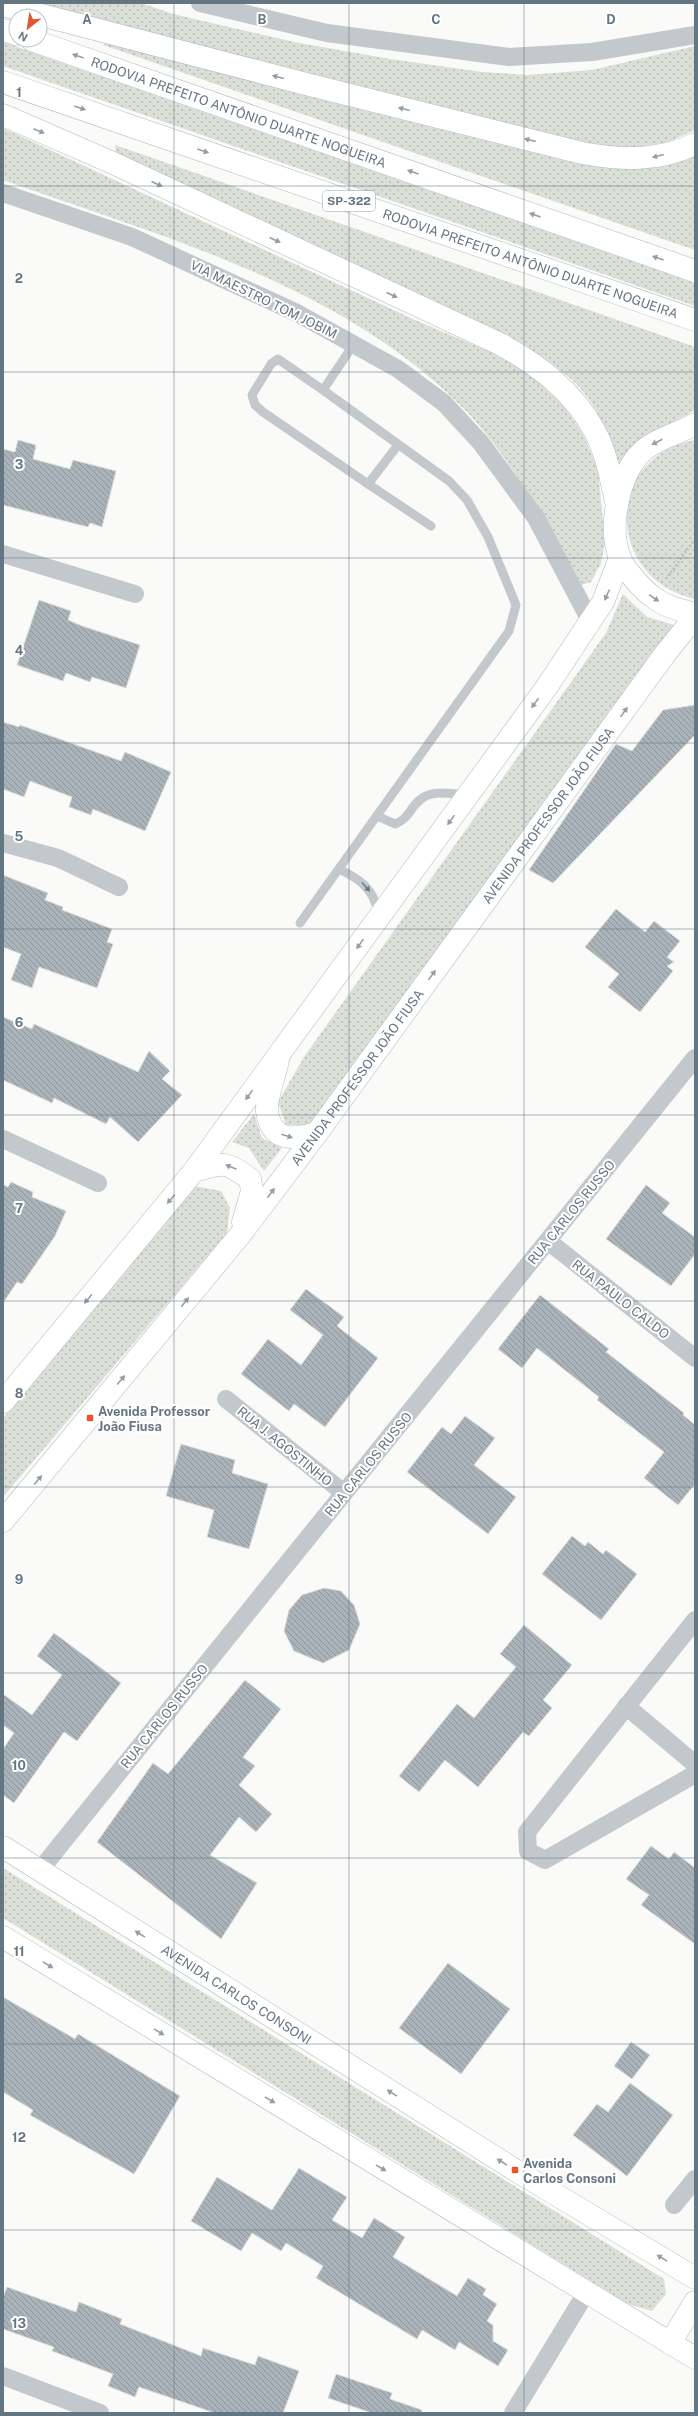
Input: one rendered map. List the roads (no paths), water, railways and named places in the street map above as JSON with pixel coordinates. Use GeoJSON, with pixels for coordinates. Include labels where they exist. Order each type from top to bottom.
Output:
{"type":"FeatureCollection","features":[{"type":"Feature","properties":{"kind":"main road"},"geometry":{"type":"LineString","coordinates":[[3,5],[302,83],[582,153],[618,159],[650,158],[683,150],[695,144]]}},
{"type":"Feature","properties":{"kind":"main road","name":"RODOVIA PREFEITO ANTÔNIO DUARTE NOGUEIRA"},"geometry":{"type":"LineString","coordinates":[[48,46],[695,271]]}},
{"type":"Feature","properties":{"kind":"main road","name":"RODOVIA PREFEITO ANTÔNIO DUARTE NOGUEIRA"},"geometry":{"type":"LineString","coordinates":[[3,82],[695,320]]}},
{"type":"Feature","properties":{"kind":"main road"},"geometry":{"type":"LineString","coordinates":[[3,115],[113,163],[500,344],[532,362],[564,390],[581,409],[595,430],[606,459],[616,506]]}},
{"type":"Feature","properties":{"kind":"main road"},"geometry":{"type":"LineString","coordinates":[[695,424],[653,444],[638,456],[620,486],[616,506],[616,533],[620,558],[639,584],[653,598],[668,606],[695,614]]}},
{"type":"Feature","properties":{"kind":"main road"},"geometry":{"type":"LineString","coordinates":[[3,1402],[194,1171],[469,795],[591,622],[603,602],[620,558]]}},
{"type":"Feature","properties":{"kind":"main road","name":"AVENIDA PROFESSOR JOÃO FIUSA"},"geometry":{"type":"LineString","coordinates":[[3,1521],[240,1235],[317,1133],[668,650],[685,629],[695,622]]}},
{"type":"Feature","properties":{"kind":"main road"},"geometry":{"type":"LineString","coordinates":[[280,1052],[267,1109],[270,1122],[277,1132],[286,1137],[297,1139],[317,1133]]}},
{"type":"Feature","properties":{"kind":"main road"},"geometry":{"type":"LineString","coordinates":[[194,1171],[222,1163],[236,1169],[250,1179],[252,1191],[240,1235]]}},
{"type":"Feature","properties":{"kind":"main road","name":"AVENIDA CARLOS CONSONI"},"geometry":{"type":"LineString","coordinates":[[3,1847],[515,2170],[695,2278]]}},
{"type":"Feature","properties":{"kind":"main road"},"geometry":{"type":"LineString","coordinates":[[3,1937],[695,2358]]}},
{"type":"Feature","properties":{"kind":"main road"},"geometry":{"type":"LineString","coordinates":[[670,2343],[695,2302]]}},
{"type":"Feature","properties":{"kind":"street"},"geometry":{"type":"LineString","coordinates":[[200,3],[327,33],[509,57],[592,52],[695,35]]}},
{"type":"Feature","properties":{"kind":"street","name":"VIA MAESTRO TOM JOBIM"},"geometry":{"type":"LineString","coordinates":[[3,193],[132,237],[297,312],[398,369],[444,403],[481,442],[536,518],[591,622]]}},
{"type":"Feature","properties":{"kind":"street"},"geometry":{"type":"LineString","coordinates":[[3,554],[135,594]]}},
{"type":"Feature","properties":{"kind":"street"},"geometry":{"type":"LineString","coordinates":[[3,843],[58,858],[119,887]]}},
{"type":"Feature","properties":{"kind":"street","name":"RUA CARLOS RUSSO"},"geometry":{"type":"LineString","coordinates":[[40,1870],[695,1058]]}},
{"type":"Feature","properties":{"kind":"street"},"geometry":{"type":"LineString","coordinates":[[3,1139],[98,1183]]}},
{"type":"Feature","properties":{"kind":"street","name":"RUA PAULO CALDO"},"geometry":{"type":"LineString","coordinates":[[548,1241],[695,1358]]}},
{"type":"Feature","properties":{"kind":"street","name":"RUA J. AGOSTINHO"},"geometry":{"type":"LineString","coordinates":[[226,1399],[344,1493]]}},
{"type":"Feature","properties":{"kind":"street"},"geometry":{"type":"LineString","coordinates":[[695,1620],[527,1832],[528,1851],[546,1860],[695,1774]]}},
{"type":"Feature","properties":{"kind":"street"},"geometry":{"type":"LineString","coordinates":[[626,1706],[695,1764]]}},
{"type":"Feature","properties":{"kind":"street"},"geometry":{"type":"LineString","coordinates":[[674,2205],[695,2180]]}},
{"type":"Feature","properties":{"kind":"street"},"geometry":{"type":"LineString","coordinates":[[512,2413],[586,2293]]}},
{"type":"Feature","properties":{"kind":"street"},"geometry":{"type":"LineString","coordinates":[[3,2376],[100,2413]]}},
{"type":"Feature","properties":{"kind":"lane"},"geometry":{"type":"LineString","coordinates":[[323,390],[354,344]]}},
{"type":"Feature","properties":{"kind":"lane"},"geometry":{"type":"LineString","coordinates":[[300,923],[509,631],[516,605],[488,537],[467,500],[449,481],[278,359],[271,364],[252,395],[256,405],[263,412],[431,526]]}},
{"type":"Feature","properties":{"kind":"lane"},"geometry":{"type":"LineString","coordinates":[[368,484],[398,445]]}},
{"type":"Feature","properties":{"kind":"lane"},"geometry":{"type":"LineString","coordinates":[[377,816],[394,824],[404,820],[422,798],[439,793],[469,795]]}},
{"type":"Feature","properties":{"kind":"lane"},"geometry":{"type":"LineString","coordinates":[[339,869],[355,877],[368,887],[376,901],[379,917]]}},
{"type":"Feature","properties":{"kind":"place","name":"Avenida Professor João Fiusa"},"geometry":{"type":"Point","coordinates":[90,1418]}},
{"type":"Feature","properties":{"kind":"place","name":"Avenida Carlos Consoni"},"geometry":{"type":"Point","coordinates":[515,2170]}}]}
